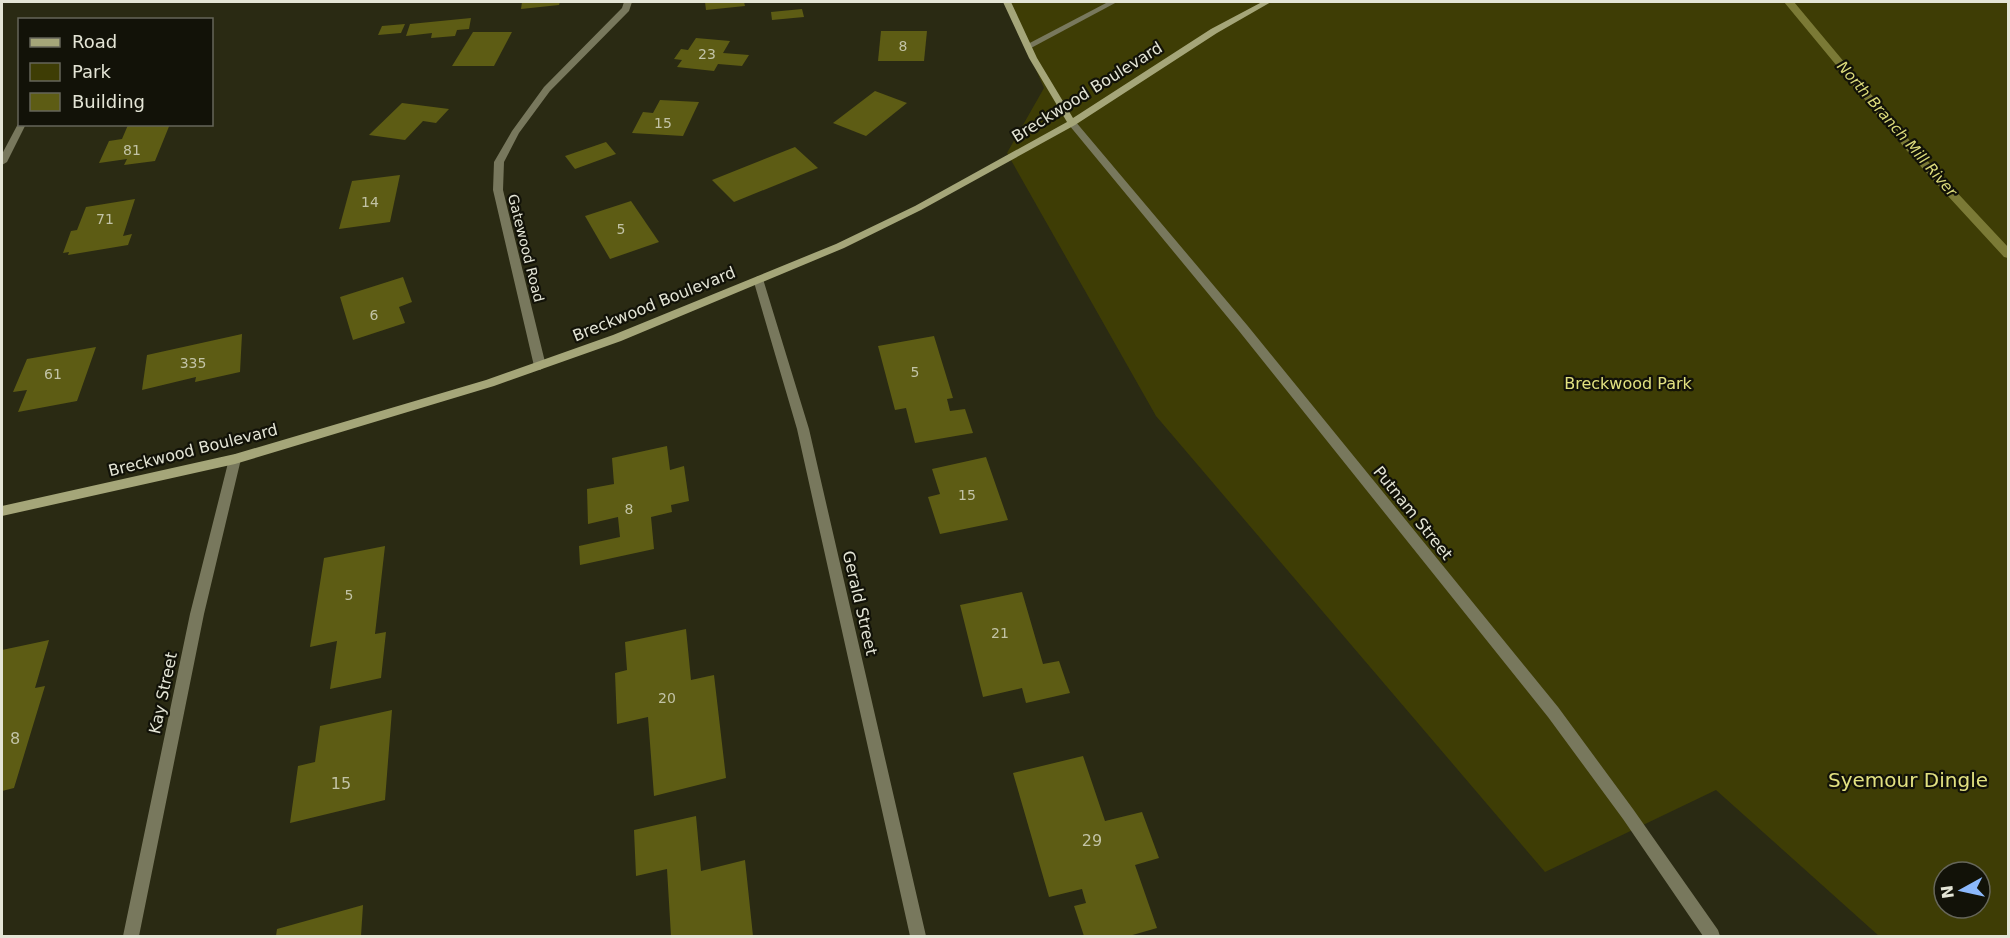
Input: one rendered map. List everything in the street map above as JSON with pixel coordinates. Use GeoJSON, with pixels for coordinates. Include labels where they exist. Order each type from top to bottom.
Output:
{"type":"FeatureCollection","features":[{"type":"Feature","properties":{"kind":"main road"},"geometry":{"type":"LineString","coordinates":[[1007,2],[1028,46],[1072,123]]}},
{"type":"Feature","properties":{"kind":"main road","name":"Breckwood Boulevard"},"geometry":{"type":"LineString","coordinates":[[2,511],[235,459],[540,366],[758,279],[840,246],[908,213],[1072,123],[1214,31],[1267,2]]}},
{"type":"Feature","properties":{"kind":"street","name":"Gatewood Road"},"geometry":{"type":"LineString","coordinates":[[540,366],[498,189],[499,162],[514,133],[547,89],[626,9],[628,2]]}},
{"type":"Feature","properties":{"kind":"street"},"geometry":{"type":"LineString","coordinates":[[1028,46],[1113,2]]}},
{"type":"Feature","properties":{"kind":"street","name":"Putnam Street"},"geometry":{"type":"LineString","coordinates":[[1072,123],[1243,328],[1553,712],[1648,842],[1712,936]]}},
{"type":"Feature","properties":{"kind":"street"},"geometry":{"type":"LineString","coordinates":[[2,162],[21,126]]}},
{"type":"Feature","properties":{"kind":"street","name":"Gerald Street"},"geometry":{"type":"LineString","coordinates":[[758,279],[803,429],[918,936]]}},
{"type":"Feature","properties":{"kind":"street","name":"Kay Street"},"geometry":{"type":"LineString","coordinates":[[132,936],[197,614],[235,459]]}},
{"type":"Feature","properties":{"kind":"green space","name":"Breckwood Park"},"geometry":{"type":"Polygon","coordinates":[[[1007,2],[2008,2],[2008,936],[1879,936],[1716,790],[1545,872],[1156,416],[1007,153],[1044,88],[1007,2]]]}},
{"type":"Feature","properties":{"kind":"building"},"geometry":{"type":"Polygon","coordinates":[[[522,2],[560,2],[559,5],[521,9],[522,2]]]}},
{"type":"Feature","properties":{"kind":"building"},"geometry":{"type":"Polygon","coordinates":[[[705,2],[744,2],[745,6],[706,10],[705,2]]]}},
{"type":"Feature","properties":{"kind":"building"},"geometry":{"type":"Polygon","coordinates":[[[802,9],[804,17],[772,20],[771,12],[802,9]]]}},
{"type":"Feature","properties":{"kind":"building"},"geometry":{"type":"Polygon","coordinates":[[[471,18],[469,29],[457,30],[455,36],[431,38],[432,33],[406,36],[410,24],[471,18]]]}},
{"type":"Feature","properties":{"kind":"building"},"geometry":{"type":"Polygon","coordinates":[[[405,24],[401,33],[378,35],[382,26],[405,24]]]}},
{"type":"Feature","properties":{"kind":"building"},"geometry":{"type":"Polygon","coordinates":[[[881,31],[927,31],[924,61],[878,61],[881,31]]]}},
{"type":"Feature","properties":{"kind":"building"},"geometry":{"type":"Polygon","coordinates":[[[473,32],[512,32],[494,66],[452,66],[473,32]]]}},
{"type":"Feature","properties":{"kind":"building"},"geometry":{"type":"Polygon","coordinates":[[[696,38],[730,41],[723,53],[749,55],[742,66],[718,64],[714,71],[677,67],[682,60],[674,59],[681,49],[688,50],[696,38]]]}},
{"type":"Feature","properties":{"kind":"building"},"geometry":{"type":"Polygon","coordinates":[[[875,91],[907,103],[866,136],[833,123],[875,91]]]}},
{"type":"Feature","properties":{"kind":"building"},"geometry":{"type":"Polygon","coordinates":[[[660,100],[699,102],[683,136],[632,133],[643,112],[653,113],[660,100]]]}},
{"type":"Feature","properties":{"kind":"building"},"geometry":{"type":"Polygon","coordinates":[[[402,103],[449,109],[436,123],[423,121],[405,140],[369,135],[402,103]]]}},
{"type":"Feature","properties":{"kind":"building"},"geometry":{"type":"Polygon","coordinates":[[[128,126],[169,126],[155,161],[124,165],[127,159],[99,163],[109,141],[122,139],[128,126]]]}},
{"type":"Feature","properties":{"kind":"building"},"geometry":{"type":"Polygon","coordinates":[[[606,142],[616,154],[575,169],[565,156],[606,142]]]}},
{"type":"Feature","properties":{"kind":"building"},"geometry":{"type":"Polygon","coordinates":[[[795,147],[818,168],[734,202],[712,180],[795,147]]]}},
{"type":"Feature","properties":{"kind":"building"},"geometry":{"type":"Polygon","coordinates":[[[400,175],[390,222],[339,229],[352,181],[400,175]]]}},
{"type":"Feature","properties":{"kind":"building"},"geometry":{"type":"Polygon","coordinates":[[[135,199],[123,236],[132,234],[128,245],[68,255],[69,252],[63,253],[71,231],[77,230],[86,207],[135,199]]]}},
{"type":"Feature","properties":{"kind":"building"},"geometry":{"type":"Polygon","coordinates":[[[631,201],[659,242],[610,259],[585,216],[631,201]]]}},
{"type":"Feature","properties":{"kind":"building"},"geometry":{"type":"Polygon","coordinates":[[[403,277],[412,302],[399,307],[405,323],[353,340],[340,297],[403,277]]]}},
{"type":"Feature","properties":{"kind":"building"},"geometry":{"type":"Polygon","coordinates":[[[242,334],[240,372],[195,382],[196,377],[142,390],[147,355],[242,334]]]}},
{"type":"Feature","properties":{"kind":"building"},"geometry":{"type":"Polygon","coordinates":[[[934,336],[953,398],[947,399],[950,411],[965,409],[973,433],[915,443],[906,408],[895,410],[878,346],[934,336]]]}},
{"type":"Feature","properties":{"kind":"building"},"geometry":{"type":"Polygon","coordinates":[[[96,347],[77,401],[18,412],[27,390],[13,392],[27,359],[96,347]]]}},
{"type":"Feature","properties":{"kind":"building"},"geometry":{"type":"Polygon","coordinates":[[[667,446],[670,470],[684,466],[689,501],[671,505],[672,512],[651,517],[654,549],[580,565],[579,546],[620,537],[618,517],[588,524],[587,489],[614,484],[612,458],[667,446]]]}},
{"type":"Feature","properties":{"kind":"building"},"geometry":{"type":"Polygon","coordinates":[[[986,457],[1008,520],[940,534],[928,497],[940,494],[932,469],[986,457]]]}},
{"type":"Feature","properties":{"kind":"building"},"geometry":{"type":"Polygon","coordinates":[[[385,546],[375,634],[386,632],[381,678],[330,689],[337,641],[310,647],[324,558],[385,546]]]}},
{"type":"Feature","properties":{"kind":"building"},"geometry":{"type":"Polygon","coordinates":[[[1022,592],[1043,664],[1059,661],[1070,693],[1026,703],[1022,688],[983,697],[960,605],[1022,592]]]}},
{"type":"Feature","properties":{"kind":"building"},"geometry":{"type":"Polygon","coordinates":[[[686,629],[691,680],[714,675],[726,778],[654,796],[648,717],[617,724],[615,673],[627,670],[625,642],[686,629]]]}},
{"type":"Feature","properties":{"kind":"building"},"geometry":{"type":"Polygon","coordinates":[[[49,640],[35,688],[45,686],[14,788],[2,791],[2,650],[49,640]]]}},
{"type":"Feature","properties":{"kind":"building"},"geometry":{"type":"Polygon","coordinates":[[[392,710],[385,800],[290,823],[298,766],[315,762],[320,726],[392,710]]]}},
{"type":"Feature","properties":{"kind":"building"},"geometry":{"type":"Polygon","coordinates":[[[1083,756],[1105,821],[1142,812],[1159,858],[1135,865],[1157,928],[1129,936],[1084,936],[1074,906],[1086,903],[1082,889],[1049,897],[1013,773],[1083,756]]]}},
{"type":"Feature","properties":{"kind":"building"},"geometry":{"type":"Polygon","coordinates":[[[696,816],[701,871],[745,860],[753,936],[671,936],[667,869],[636,876],[634,830],[696,816]]]}},
{"type":"Feature","properties":{"kind":"building"},"geometry":{"type":"Polygon","coordinates":[[[363,905],[361,936],[276,936],[277,929],[363,905]]]}},
{"type":"Feature","properties":{"kind":"waterway","name":"North Branch Mill River"},"geometry":{"type":"LineString","coordinates":[[1789,2],[1917,156],[2008,254]]}},
{"type":"Feature","properties":{"kind":"park label","name":"Syemour Dingle"},"geometry":{"type":"Point","coordinates":[1908,780]}}]}
